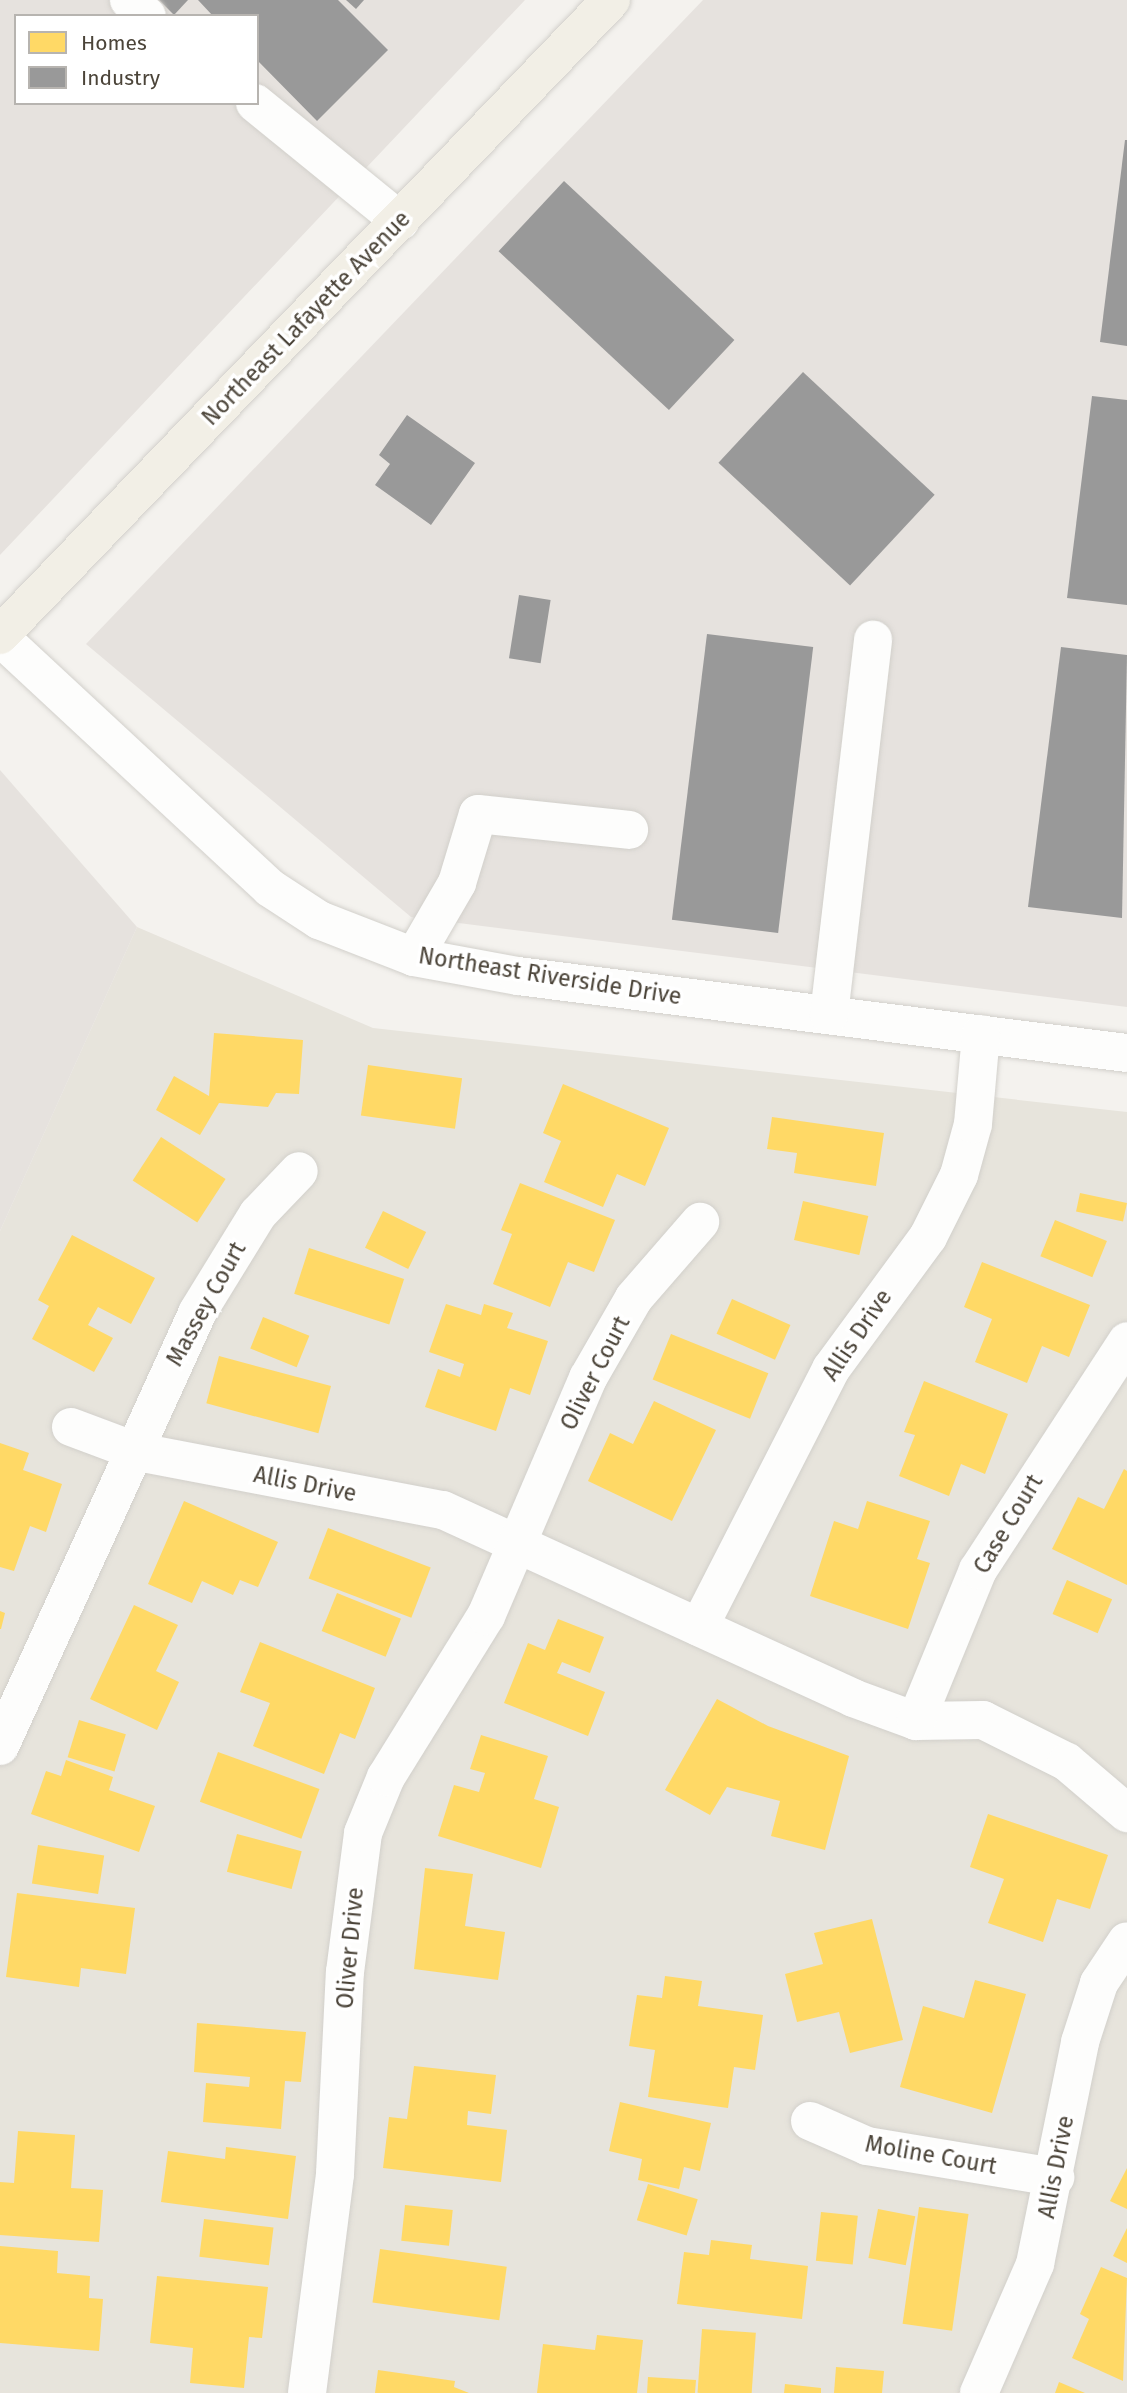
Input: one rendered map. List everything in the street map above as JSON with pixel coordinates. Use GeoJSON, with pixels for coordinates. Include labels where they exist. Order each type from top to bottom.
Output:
{"type":"FeatureCollection","features":[{"type":"Feature","properties":{"kind":"main road","name":"Northeast Lafayette Avenue"},"geometry":{"type":"LineString","coordinates":[[0,636],[611,0]]}},
{"type":"Feature","properties":{"kind":"street"},"geometry":{"type":"LineString","coordinates":[[129,0],[145,14]]}},
{"type":"Feature","properties":{"kind":"street"},"geometry":{"type":"LineString","coordinates":[[257,105],[400,221]]}},
{"type":"Feature","properties":{"kind":"street","name":"Northeast Riverside Drive"},"geometry":{"type":"LineString","coordinates":[[0,636],[270,888],[319,920],[414,957],[829,1015],[1127,1052]]}},
{"type":"Feature","properties":{"kind":"street"},"geometry":{"type":"LineString","coordinates":[[829,1015],[873,640]]}},
{"type":"Feature","properties":{"kind":"street"},"geometry":{"type":"LineString","coordinates":[[414,957],[457,883],[478,814],[629,831]]}},
{"type":"Feature","properties":{"kind":"street","name":"Allis Drive"},"geometry":{"type":"LineString","coordinates":[[699,1628],[831,1369],[928,1237],[959,1175],[973,1124],[981,1034]]}},
{"type":"Feature","properties":{"kind":"street","name":"Massey Court"},"geometry":{"type":"LineString","coordinates":[[138,1452],[197,1313],[258,1214],[299,1171]]}},
{"type":"Feature","properties":{"kind":"street","name":"Oliver Court"},"geometry":{"type":"LineString","coordinates":[[519,1542],[588,1378],[634,1298],[700,1222]]}},
{"type":"Feature","properties":{"kind":"street","name":"Case Court"},"geometry":{"type":"LineString","coordinates":[[916,1721],[978,1570],[1127,1341]]}},
{"type":"Feature","properties":{"kind":"street","name":"Allis Drive"},"geometry":{"type":"LineString","coordinates":[[71,1427],[138,1452],[443,1510],[519,1542],[699,1628],[916,1721],[983,1720],[1067,1762],[1127,1813]]}},
{"type":"Feature","properties":{"kind":"street"},"geometry":{"type":"LineString","coordinates":[[0,1746],[138,1452]]}},
{"type":"Feature","properties":{"kind":"street","name":"Oliver Drive"},"geometry":{"type":"LineString","coordinates":[[307,2393],[335,2174],[345,1972],[363,1833],[386,1777],[486,1616],[519,1542]]}},
{"type":"Feature","properties":{"kind":"street","name":"Allis Drive"},"geometry":{"type":"LineString","coordinates":[[979,2393],[1035,2264],[1055,2177],[1080,2042],[1099,1983],[1127,1941]]}},
{"type":"Feature","properties":{"kind":"street","name":"Moline Court"},"geometry":{"type":"LineString","coordinates":[[810,2121],[867,2146],[1055,2177]]}},
{"type":"Feature","properties":{"kind":"shaded area"},"geometry":{"type":"Polygon","coordinates":[[[0,0],[525,0],[0,555],[0,0]]]}},
{"type":"Feature","properties":{"kind":"shaded area"},"geometry":{"type":"Polygon","coordinates":[[[703,0],[1127,0],[1127,1007],[411,917],[86,644],[703,0]]]}},
{"type":"Feature","properties":{"kind":"shaded area"},"geometry":{"type":"Polygon","coordinates":[[[0,770],[137,927],[0,1231],[0,770]]]}},
{"type":"Feature","properties":{"kind":"shaded area"},"geometry":{"type":"Polygon","coordinates":[[[137,927],[373,1028],[1127,1112],[1127,2393],[0,2393],[0,1231],[137,927]]]}},
{"type":"Feature","properties":{"kind":"building: Homes"},"geometry":{"type":"Polygon","coordinates":[[[214,1033],[303,1040],[299,1094],[276,1093],[268,1107],[219,1103],[200,1135],[156,1110],[174,1076],[209,1096],[214,1033]]]}},
{"type":"Feature","properties":{"kind":"building: Homes"},"geometry":{"type":"Polygon","coordinates":[[[368,1065],[462,1078],[455,1129],[361,1116],[368,1065]]]}},
{"type":"Feature","properties":{"kind":"building: Homes"},"geometry":{"type":"Polygon","coordinates":[[[563,1084],[669,1128],[645,1186],[617,1174],[603,1207],[544,1182],[561,1141],[543,1133],[563,1084]]]}},
{"type":"Feature","properties":{"kind":"building: Homes"},"geometry":{"type":"Polygon","coordinates":[[[772,1117],[884,1133],[876,1186],[794,1173],[797,1153],[767,1149],[772,1117]]]}},
{"type":"Feature","properties":{"kind":"building: Homes"},"geometry":{"type":"Polygon","coordinates":[[[161,1137],[226,1179],[197,1223],[133,1181],[161,1137]]]}},
{"type":"Feature","properties":{"kind":"building: Homes"},"geometry":{"type":"Polygon","coordinates":[[[520,1183],[615,1220],[594,1272],[568,1262],[550,1307],[493,1284],[512,1234],[501,1230],[520,1183]]]}},
{"type":"Feature","properties":{"kind":"building: Homes"},"geometry":{"type":"Polygon","coordinates":[[[1080,1193],[1127,1203],[1123,1222],[1076,1212],[1080,1193]]]}},
{"type":"Feature","properties":{"kind":"building: Homes"},"geometry":{"type":"Polygon","coordinates":[[[803,1201],[868,1216],[859,1255],[794,1240],[803,1201]]]}},
{"type":"Feature","properties":{"kind":"building: Homes"},"geometry":{"type":"Polygon","coordinates":[[[383,1211],[426,1232],[408,1269],[365,1248],[383,1211]]]}},
{"type":"Feature","properties":{"kind":"building: Homes"},"geometry":{"type":"Polygon","coordinates":[[[1055,1220],[1107,1241],[1092,1277],[1040,1256],[1055,1220]]]}},
{"type":"Feature","properties":{"kind":"building: Homes"},"geometry":{"type":"Polygon","coordinates":[[[72,1235],[155,1278],[131,1324],[98,1307],[88,1325],[113,1338],[94,1372],[32,1339],[49,1306],[38,1300],[72,1235]]]}},
{"type":"Feature","properties":{"kind":"building: Homes"},"geometry":{"type":"Polygon","coordinates":[[[309,1248],[404,1279],[389,1325],[294,1294],[309,1248]]]}},
{"type":"Feature","properties":{"kind":"building: Homes"},"geometry":{"type":"Polygon","coordinates":[[[982,1262],[1090,1305],[1069,1357],[1042,1346],[1027,1383],[975,1362],[992,1319],[964,1307],[982,1262]]]}},
{"type":"Feature","properties":{"kind":"building: Homes"},"geometry":{"type":"Polygon","coordinates":[[[732,1299],[790,1325],[775,1360],[717,1334],[732,1299]]]}},
{"type":"Feature","properties":{"kind":"building: Homes"},"geometry":{"type":"Polygon","coordinates":[[[446,1304],[481,1315],[484,1304],[513,1313],[507,1328],[548,1341],[530,1395],[510,1388],[496,1431],[425,1407],[438,1369],[460,1377],[464,1364],[429,1352],[446,1304]]]}},
{"type":"Feature","properties":{"kind":"building: Homes"},"geometry":{"type":"Polygon","coordinates":[[[263,1317],[309,1336],[297,1367],[250,1349],[263,1317]]]}},
{"type":"Feature","properties":{"kind":"building: Homes"},"geometry":{"type":"Polygon","coordinates":[[[671,1334],[768,1373],[750,1419],[653,1379],[671,1334]]]}},
{"type":"Feature","properties":{"kind":"building: Homes"},"geometry":{"type":"Polygon","coordinates":[[[219,1356],[331,1386],[318,1433],[206,1403],[219,1356]]]}},
{"type":"Feature","properties":{"kind":"building: Homes"},"geometry":{"type":"Polygon","coordinates":[[[924,1381],[1008,1414],[985,1474],[961,1464],[949,1496],[899,1476],[915,1435],[904,1432],[924,1381]]]}},
{"type":"Feature","properties":{"kind":"building: Homes"},"geometry":{"type":"Polygon","coordinates":[[[654,1401],[716,1430],[672,1521],[588,1481],[610,1433],[633,1444],[654,1401]]]}},
{"type":"Feature","properties":{"kind":"building: Homes"},"geometry":{"type":"Polygon","coordinates":[[[0,1443],[29,1453],[23,1470],[62,1484],[46,1532],[30,1526],[14,1571],[0,1567],[0,1443]]]}},
{"type":"Feature","properties":{"kind":"building: Homes"},"geometry":{"type":"Polygon","coordinates":[[[1124,1469],[1127,1471],[1127,1585],[1052,1549],[1078,1497],[1104,1509],[1124,1469]]]}},
{"type":"Feature","properties":{"kind":"building: Homes"},"geometry":{"type":"Polygon","coordinates":[[[184,1501],[278,1542],[258,1587],[240,1580],[233,1595],[202,1581],[192,1603],[148,1584],[184,1501]]]}},
{"type":"Feature","properties":{"kind":"building: Homes"},"geometry":{"type":"Polygon","coordinates":[[[867,1501],[930,1521],[917,1559],[930,1563],[908,1629],[810,1596],[834,1521],[858,1529],[867,1501]]]}},
{"type":"Feature","properties":{"kind":"building: Homes"},"geometry":{"type":"Polygon","coordinates":[[[328,1528],[431,1567],[411,1618],[309,1578],[328,1528]]]}},
{"type":"Feature","properties":{"kind":"building: Homes"},"geometry":{"type":"Polygon","coordinates":[[[1067,1580],[1112,1599],[1098,1633],[1053,1614],[1067,1580]]]}},
{"type":"Feature","properties":{"kind":"building: Homes"},"geometry":{"type":"Polygon","coordinates":[[[337,1593],[401,1619],[386,1657],[322,1631],[337,1593]]]}},
{"type":"Feature","properties":{"kind":"building: Homes"},"geometry":{"type":"Polygon","coordinates":[[[134,1605],[178,1625],[156,1671],[179,1682],[157,1730],[90,1699],[134,1605]]]}},
{"type":"Feature","properties":{"kind":"building: Homes"},"geometry":{"type":"Polygon","coordinates":[[[0,1611],[5,1613],[1,1629],[0,1629],[0,1611]]]}},
{"type":"Feature","properties":{"kind":"building: Homes"},"geometry":{"type":"Polygon","coordinates":[[[558,1619],[604,1637],[590,1673],[562,1662],[557,1673],[605,1692],[588,1736],[504,1703],[528,1643],[545,1650],[558,1619]]]}},
{"type":"Feature","properties":{"kind":"building: Homes"},"geometry":{"type":"Polygon","coordinates":[[[260,1642],[375,1688],[355,1739],[340,1733],[324,1774],[253,1746],[270,1703],[240,1692],[260,1642]]]}},
{"type":"Feature","properties":{"kind":"building: Homes"},"geometry":{"type":"Polygon","coordinates":[[[717,1699],[768,1726],[849,1756],[825,1850],[771,1836],[780,1801],[727,1787],[710,1815],[665,1790],[717,1699]]]}},
{"type":"Feature","properties":{"kind":"building: Homes"},"geometry":{"type":"Polygon","coordinates":[[[79,1720],[126,1734],[114,1772],[68,1757],[79,1720]]]}},
{"type":"Feature","properties":{"kind":"building: Homes"},"geometry":{"type":"Polygon","coordinates":[[[481,1735],[548,1756],[534,1799],[559,1807],[541,1868],[438,1836],[454,1785],[479,1792],[485,1773],[470,1769],[481,1735]]]}},
{"type":"Feature","properties":{"kind":"building: Homes"},"geometry":{"type":"Polygon","coordinates":[[[218,1752],[319,1789],[301,1839],[200,1802],[218,1752]]]}},
{"type":"Feature","properties":{"kind":"building: Homes"},"geometry":{"type":"Polygon","coordinates":[[[66,1760],[113,1777],[109,1790],[155,1806],[139,1852],[31,1814],[46,1771],[61,1776],[66,1760]]]}},
{"type":"Feature","properties":{"kind":"building: Homes"},"geometry":{"type":"Polygon","coordinates":[[[988,1814],[1108,1855],[1090,1909],[1057,1899],[1043,1942],[988,1923],[1004,1879],[970,1867],[988,1814]]]}},
{"type":"Feature","properties":{"kind":"building: Homes"},"geometry":{"type":"Polygon","coordinates":[[[237,1834],[302,1851],[292,1889],[227,1872],[237,1834]]]}},
{"type":"Feature","properties":{"kind":"building: Homes"},"geometry":{"type":"Polygon","coordinates":[[[38,1845],[104,1855],[98,1894],[32,1884],[38,1845]]]}},
{"type":"Feature","properties":{"kind":"building: Homes"},"geometry":{"type":"Polygon","coordinates":[[[425,1868],[473,1874],[465,1926],[505,1932],[498,1980],[414,1969],[425,1868]]]}},
{"type":"Feature","properties":{"kind":"building: Homes"},"geometry":{"type":"Polygon","coordinates":[[[17,1893],[135,1908],[126,1974],[81,1968],[79,1987],[6,1977],[17,1893]]]}},
{"type":"Feature","properties":{"kind":"building: Homes"},"geometry":{"type":"Polygon","coordinates":[[[872,1919],[903,2040],[850,2053],[839,2012],[797,2022],[785,1974],[823,1964],[814,1933],[872,1919]]]}},
{"type":"Feature","properties":{"kind":"building: Homes"},"geometry":{"type":"Polygon","coordinates":[[[665,1976],[702,1981],[698,2006],[763,2015],[755,2070],[734,2067],[728,2108],[648,2097],[655,2050],[629,2046],[637,1995],[662,1998],[665,1976]]]}},
{"type":"Feature","properties":{"kind":"building: Homes"},"geometry":{"type":"Polygon","coordinates":[[[975,1980],[1026,1994],[992,2113],[900,2087],[923,2006],[964,2018],[975,1980]]]}},
{"type":"Feature","properties":{"kind":"building: Homes"},"geometry":{"type":"Polygon","coordinates":[[[197,2023],[306,2032],[301,2082],[285,2081],[281,2129],[203,2122],[206,2083],[249,2087],[250,2077],[194,2072],[197,2023]]]}},
{"type":"Feature","properties":{"kind":"building: Homes"},"geometry":{"type":"Polygon","coordinates":[[[414,2066],[496,2075],[491,2114],[468,2111],[467,2125],[507,2130],[501,2182],[383,2168],[389,2117],[407,2119],[414,2066]]]}},
{"type":"Feature","properties":{"kind":"building: Homes"},"geometry":{"type":"Polygon","coordinates":[[[620,2102],[711,2123],[700,2171],[684,2167],[679,2189],[638,2180],[642,2159],[609,2151],[620,2102]]]}},
{"type":"Feature","properties":{"kind":"building: Homes"},"geometry":{"type":"Polygon","coordinates":[[[18,2131],[75,2135],[71,2188],[103,2190],[99,2242],[0,2235],[0,2182],[14,2183],[18,2131]]]}},
{"type":"Feature","properties":{"kind":"building: Homes"},"geometry":{"type":"Polygon","coordinates":[[[226,2147],[296,2156],[288,2219],[161,2202],[168,2151],[225,2159],[226,2147]]]}},
{"type":"Feature","properties":{"kind":"building: Homes"},"geometry":{"type":"Polygon","coordinates":[[[1127,2168],[1127,2209],[1110,2201],[1127,2168]]]}},
{"type":"Feature","properties":{"kind":"building: Homes"},"geometry":{"type":"Polygon","coordinates":[[[648,2184],[698,2199],[687,2236],[637,2220],[648,2184]]]}},
{"type":"Feature","properties":{"kind":"building: Homes"},"geometry":{"type":"Polygon","coordinates":[[[405,2205],[453,2210],[449,2246],[401,2241],[405,2205]]]}},
{"type":"Feature","properties":{"kind":"building: Homes"},"geometry":{"type":"Polygon","coordinates":[[[919,2207],[969,2214],[952,2331],[903,2324],[919,2207]]]}},
{"type":"Feature","properties":{"kind":"building: Homes"},"geometry":{"type":"Polygon","coordinates":[[[878,2209],[915,2216],[906,2265],[868,2258],[878,2209]]]}},
{"type":"Feature","properties":{"kind":"building: Homes"},"geometry":{"type":"Polygon","coordinates":[[[821,2212],[858,2216],[853,2265],[816,2261],[821,2212]]]}},
{"type":"Feature","properties":{"kind":"building: Homes"},"geometry":{"type":"Polygon","coordinates":[[[204,2219],[273,2228],[269,2265],[199,2257],[204,2219]]]}},
{"type":"Feature","properties":{"kind":"building: Homes"},"geometry":{"type":"Polygon","coordinates":[[[1127,2228],[1127,2263],[1113,2256],[1127,2228]]]}},
{"type":"Feature","properties":{"kind":"building: Homes"},"geometry":{"type":"Polygon","coordinates":[[[711,2240],[752,2245],[750,2259],[808,2266],[802,2319],[677,2304],[684,2252],[709,2255],[711,2240]]]}},
{"type":"Feature","properties":{"kind":"building: Homes"},"geometry":{"type":"Polygon","coordinates":[[[0,2246],[58,2251],[57,2273],[90,2276],[89,2298],[103,2299],[99,2351],[0,2343],[0,2246]]]}},
{"type":"Feature","properties":{"kind":"building: Homes"},"geometry":{"type":"Polygon","coordinates":[[[380,2249],[507,2267],[499,2320],[372,2302],[380,2249]]]}},
{"type":"Feature","properties":{"kind":"building: Homes"},"geometry":{"type":"Polygon","coordinates":[[[1101,2267],[1127,2278],[1123,2381],[1072,2358],[1089,2319],[1080,2314],[1101,2267]]]}},
{"type":"Feature","properties":{"kind":"building: Homes"},"geometry":{"type":"Polygon","coordinates":[[[157,2276],[268,2287],[262,2338],[249,2337],[244,2388],[190,2383],[193,2348],[150,2343],[157,2276]]]}},
{"type":"Feature","properties":{"kind":"building: Homes"},"geometry":{"type":"Polygon","coordinates":[[[702,2329],[756,2333],[752,2393],[698,2393],[702,2329]]]}},
{"type":"Feature","properties":{"kind":"building: Homes"},"geometry":{"type":"Polygon","coordinates":[[[597,2335],[643,2340],[637,2393],[537,2393],[543,2344],[595,2350],[597,2335]]]}},
{"type":"Feature","properties":{"kind":"building: Homes"},"geometry":{"type":"Polygon","coordinates":[[[836,2367],[884,2371],[882,2393],[834,2393],[836,2367]]]}},
{"type":"Feature","properties":{"kind":"building: Homes"},"geometry":{"type":"Polygon","coordinates":[[[378,2370],[455,2381],[454,2387],[469,2393],[375,2393],[378,2370]]]}},
{"type":"Feature","properties":{"kind":"building: Homes"},"geometry":{"type":"Polygon","coordinates":[[[648,2377],[696,2380],[695,2393],[647,2393],[648,2377]]]}},
{"type":"Feature","properties":{"kind":"building: Homes"},"geometry":{"type":"Polygon","coordinates":[[[1059,2382],[1085,2393],[1055,2393],[1059,2382]]]}},
{"type":"Feature","properties":{"kind":"building: Homes"},"geometry":{"type":"Polygon","coordinates":[[[785,2384],[821,2388],[821,2393],[784,2393],[785,2384]]]}},
{"type":"Feature","properties":{"kind":"building: Industry"},"geometry":{"type":"Polygon","coordinates":[[[159,0],[188,0],[175,14],[159,0]]]}},
{"type":"Feature","properties":{"kind":"building: Industry"},"geometry":{"type":"Polygon","coordinates":[[[198,0],[338,0],[388,50],[317,121],[259,62],[259,14],[211,14],[198,0]]]}},
{"type":"Feature","properties":{"kind":"building: Industry"},"geometry":{"type":"Polygon","coordinates":[[[346,0],[364,0],[356,9],[346,0]]]}},
{"type":"Feature","properties":{"kind":"building: Industry"},"geometry":{"type":"Polygon","coordinates":[[[1127,140],[1127,346],[1100,342],[1127,140]]]}},
{"type":"Feature","properties":{"kind":"building: Industry"},"geometry":{"type":"Polygon","coordinates":[[[564,181],[734,340],[669,410],[499,251],[564,181]]]}},
{"type":"Feature","properties":{"kind":"building: Industry"},"geometry":{"type":"Polygon","coordinates":[[[803,372],[935,495],[850,585],[718,463],[803,372]]]}},
{"type":"Feature","properties":{"kind":"building: Industry"},"geometry":{"type":"Polygon","coordinates":[[[1092,396],[1127,400],[1127,605],[1067,598],[1092,396]]]}},
{"type":"Feature","properties":{"kind":"building: Industry"},"geometry":{"type":"Polygon","coordinates":[[[407,415],[475,463],[431,525],[375,485],[390,464],[379,455],[407,415]]]}},
{"type":"Feature","properties":{"kind":"building: Industry"},"geometry":{"type":"Polygon","coordinates":[[[519,595],[551,600],[541,663],[509,658],[519,595]]]}},
{"type":"Feature","properties":{"kind":"building: Industry"},"geometry":{"type":"Polygon","coordinates":[[[707,634],[813,647],[778,933],[672,920],[707,634]]]}},
{"type":"Feature","properties":{"kind":"building: Industry"},"geometry":{"type":"Polygon","coordinates":[[[1061,647],[1127,655],[1122,918],[1028,907],[1061,647]]]}}]}
